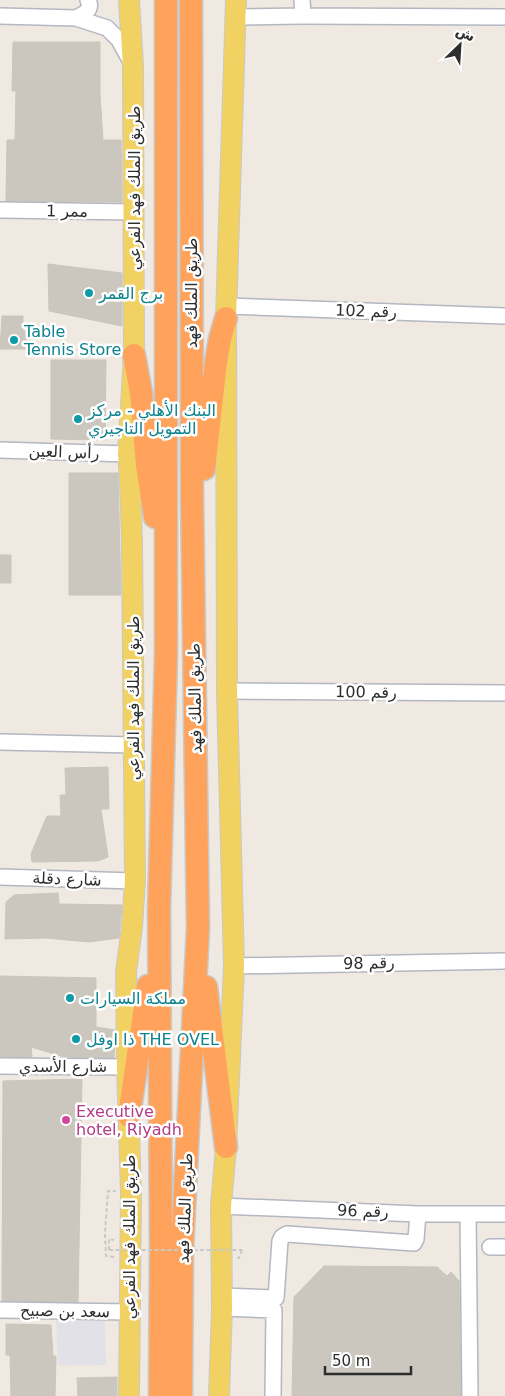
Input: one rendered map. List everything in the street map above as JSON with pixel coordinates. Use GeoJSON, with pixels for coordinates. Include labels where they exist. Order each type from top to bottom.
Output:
{"type":"FeatureCollection","features":[{"type":"Feature","properties":{"kind":"highway","name":"طريق الملك فهد"},"geometry":{"type":"LineString","coordinates":[[160,1396],[159,908],[166,655],[166,0]]}},
{"type":"Feature","properties":{"kind":"highway","name":"طريق الملك فهد"},"geometry":{"type":"LineString","coordinates":[[181,1396],[182,1248],[198,928],[193,510],[191,0]]}},
{"type":"Feature","properties":{"kind":"highway"},"geometry":{"type":"LineString","coordinates":[[193,510],[200,500],[216,362],[226,312]]}},
{"type":"Feature","properties":{"kind":"highway"},"geometry":{"type":"LineString","coordinates":[[134,355],[141,393],[148,474],[166,578]]}},
{"type":"Feature","properties":{"kind":"highway"},"geometry":{"type":"LineString","coordinates":[[128,1116],[159,908]]}},
{"type":"Feature","properties":{"kind":"highway"},"geometry":{"type":"LineString","coordinates":[[198,928],[226,1147]]}},
{"type":"Feature","properties":{"kind":"main road","name":"طريق الملك فهد الفرعي"},"geometry":{"type":"LineString","coordinates":[[129,0],[134,66],[134,355],[128,454],[132,542],[135,881],[132,927],[126,972],[131,1193],[129,1396]]}},
{"type":"Feature","properties":{"kind":"main road"},"geometry":{"type":"LineString","coordinates":[[219,1396],[222,1302],[222,1206],[234,966],[227,691],[226,312],[236,8]]}},
{"type":"Feature","properties":{"kind":"street"},"geometry":{"type":"LineString","coordinates":[[76,18],[89,10],[88,0]]}},
{"type":"Feature","properties":{"kind":"street"},"geometry":{"type":"LineString","coordinates":[[302,0],[303,16]]}},
{"type":"Feature","properties":{"kind":"street"},"geometry":{"type":"LineString","coordinates":[[236,8],[303,16],[505,17]]}},
{"type":"Feature","properties":{"kind":"street"},"geometry":{"type":"LineString","coordinates":[[0,16],[76,18],[108,28],[119,40],[134,66]]}},
{"type":"Feature","properties":{"kind":"street","name":"ممر 1"},"geometry":{"type":"LineString","coordinates":[[0,210],[134,212]]}},
{"type":"Feature","properties":{"kind":"street","name":"رقم 102"},"geometry":{"type":"LineString","coordinates":[[226,312],[505,316]]}},
{"type":"Feature","properties":{"kind":"street","name":"رأس العين"},"geometry":{"type":"LineString","coordinates":[[0,450],[128,454]]}},
{"type":"Feature","properties":{"kind":"street","name":"رقم 100"},"geometry":{"type":"LineString","coordinates":[[227,691],[505,693]]}},
{"type":"Feature","properties":{"kind":"street"},"geometry":{"type":"LineString","coordinates":[[0,742],[133,745]]}},
{"type":"Feature","properties":{"kind":"street","name":"شارع دقلة"},"geometry":{"type":"LineString","coordinates":[[0,877],[135,881]]}},
{"type":"Feature","properties":{"kind":"street","name":"رقم 98"},"geometry":{"type":"LineString","coordinates":[[234,966],[505,961]]}},
{"type":"Feature","properties":{"kind":"street","name":"شارع الأسدي"},"geometry":{"type":"LineString","coordinates":[[0,1066],[127,1067]]}},
{"type":"Feature","properties":{"kind":"street","name":"رقم 96"},"geometry":{"type":"LineString","coordinates":[[222,1206],[418,1214],[505,1214]]}},
{"type":"Feature","properties":{"kind":"street"},"geometry":{"type":"LineString","coordinates":[[273,1396],[275,1304],[279,1248],[282,1236],[293,1234],[414,1244],[418,1214]]}},
{"type":"Feature","properties":{"kind":"street"},"geometry":{"type":"LineString","coordinates":[[468,1214],[470,1396]]}},
{"type":"Feature","properties":{"kind":"street"},"geometry":{"type":"LineString","coordinates":[[222,1302],[275,1304]]}},
{"type":"Feature","properties":{"kind":"street","name":"سعد بن صبيح"},"geometry":{"type":"LineString","coordinates":[[0,1310],[130,1312]]}},
{"type":"Feature","properties":{"kind":"path"},"geometry":{"type":"LineString","coordinates":[[131,1193],[108,1191],[105,1232],[106,1256],[114,1257],[114,1239],[109,1239],[109,1250],[242,1250]]}},
{"type":"Feature","properties":{"kind":"shaded area"},"geometry":{"type":"Polygon","coordinates":[[[105,1318],[106,1365],[58,1366],[56,1320],[105,1318]]]}},
{"type":"Feature","properties":{"kind":"building"},"geometry":{"type":"Polygon","coordinates":[[[13,42],[100,42],[100,94],[103,140],[121,140],[122,202],[6,201],[7,140],[15,140],[16,91],[12,91],[13,42]]]}},
{"type":"Feature","properties":{"kind":"building","name":"برج القمر"},"geometry":{"type":"Polygon","coordinates":[[[48,264],[122,273],[122,326],[49,311],[48,264]]]}},
{"type":"Feature","properties":{"kind":"building","name":"Table Tennis Store"},"geometry":{"type":"Polygon","coordinates":[[[2,316],[23,316],[23,331],[27,331],[27,349],[0,349],[2,316]]]}},
{"type":"Feature","properties":{"kind":"building"},"geometry":{"type":"Polygon","coordinates":[[[51,360],[106,360],[105,440],[51,439],[51,360]]]}},
{"type":"Feature","properties":{"kind":"building"},"geometry":{"type":"Polygon","coordinates":[[[69,473],[118,473],[121,595],[69,595],[69,473]]]}},
{"type":"Feature","properties":{"kind":"building"},"geometry":{"type":"Polygon","coordinates":[[[0,555],[11,555],[11,583],[0,583],[0,555]]]}},
{"type":"Feature","properties":{"kind":"building"},"geometry":{"type":"Polygon","coordinates":[[[108,767],[109,809],[101,809],[108,857],[98,861],[32,862],[31,854],[47,816],[61,816],[60,795],[66,795],[65,768],[108,767]]]}},
{"type":"Feature","properties":{"kind":"building"},"geometry":{"type":"Polygon","coordinates":[[[58,893],[59,904],[122,905],[119,938],[89,942],[46,938],[5,939],[6,902],[14,895],[58,893]]]}},
{"type":"Feature","properties":{"kind":"building"},"geometry":{"type":"Polygon","coordinates":[[[0,976],[96,978],[96,1027],[115,1030],[114,1058],[64,1057],[31,1047],[32,1057],[0,1057],[0,976]]]}},
{"type":"Feature","properties":{"kind":"building"},"geometry":{"type":"Polygon","coordinates":[[[82,1079],[78,1302],[2,1301],[3,1081],[82,1079]]]}},
{"type":"Feature","properties":{"kind":"building"},"geometry":{"type":"Polygon","coordinates":[[[324,1266],[437,1267],[447,1276],[451,1272],[459,1281],[461,1396],[292,1396],[294,1297],[324,1266]]]}},
{"type":"Feature","properties":{"kind":"building"},"geometry":{"type":"Polygon","coordinates":[[[6,1324],[51,1325],[53,1356],[56,1356],[55,1396],[11,1396],[10,1355],[6,1355],[6,1324]]]}},
{"type":"Feature","properties":{"kind":"building"},"geometry":{"type":"Polygon","coordinates":[[[117,1377],[117,1396],[78,1396],[77,1378],[117,1377]]]}},
{"type":"Feature","properties":{"kind":"place","name":"برج القمر"},"geometry":{"type":"Point","coordinates":[89,293]}},
{"type":"Feature","properties":{"kind":"place","name":"Table Tennis Store"},"geometry":{"type":"Point","coordinates":[14,340]}},
{"type":"Feature","properties":{"kind":"place","name":"البنك الأهلي - مركز التمويل التاجيري"},"geometry":{"type":"Point","coordinates":[78,419]}},
{"type":"Feature","properties":{"kind":"place","name":"مملكة السيارات"},"geometry":{"type":"Point","coordinates":[70,998]}},
{"type":"Feature","properties":{"kind":"place","name":"ذا اوفل THE OVEL"},"geometry":{"type":"Point","coordinates":[76,1039]}},
{"type":"Feature","properties":{"kind":"place","name":"Executive hotel, Riyadh"},"geometry":{"type":"Point","coordinates":[66,1120]}}]}
